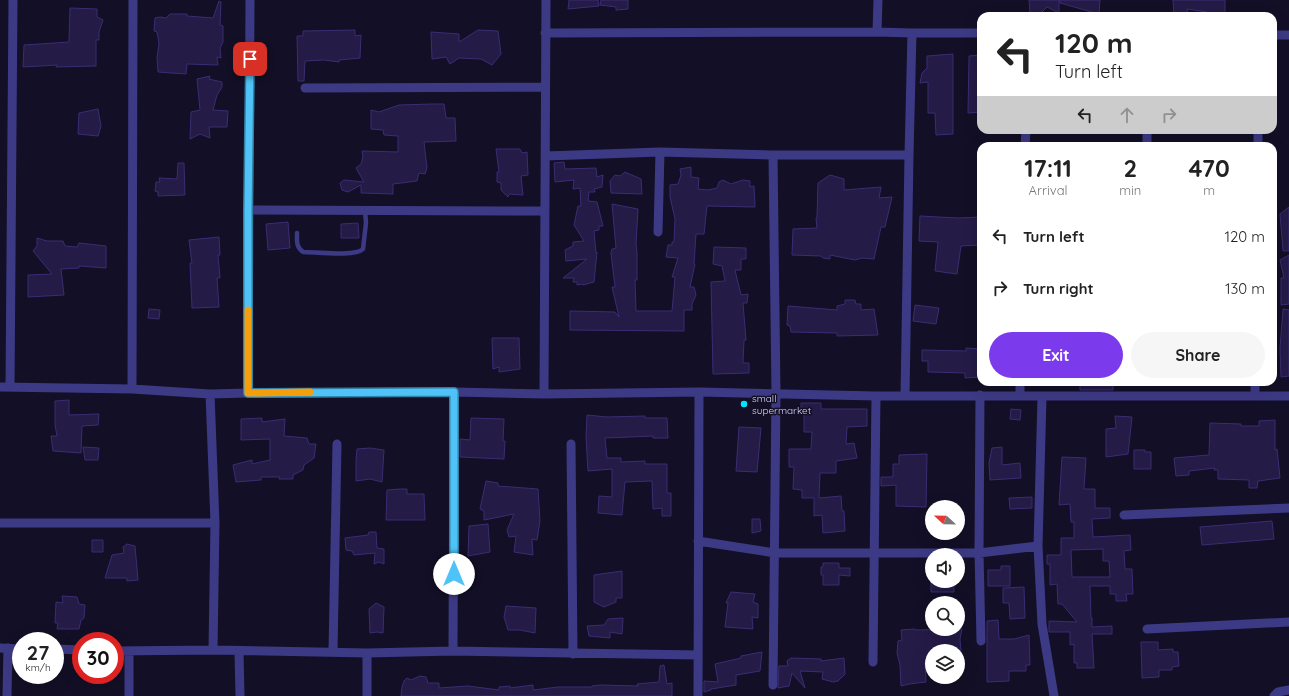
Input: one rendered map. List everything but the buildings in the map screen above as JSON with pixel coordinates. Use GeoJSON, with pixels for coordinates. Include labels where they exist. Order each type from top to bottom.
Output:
{"type":"FeatureCollection","features":[{"type":"Feature","properties":{"kind":"street"},"geometry":{"type":"LineString","coordinates":[[10,387],[13,0]]}},
{"type":"Feature","properties":{"kind":"street"},"geometry":{"type":"LineString","coordinates":[[132,389],[133,0]]}},
{"type":"Feature","properties":{"kind":"street"},"geometry":{"type":"LineString","coordinates":[[248,393],[250,0]]}},
{"type":"Feature","properties":{"kind":"street"},"geometry":{"type":"LineString","coordinates":[[544,394],[546,0]]}},
{"type":"Feature","properties":{"kind":"street"},"geometry":{"type":"LineString","coordinates":[[877,32],[878,0]]}},
{"type":"Feature","properties":{"kind":"street"},"geometry":{"type":"LineString","coordinates":[[545,33],[977,33]]}},
{"type":"Feature","properties":{"kind":"street"},"geometry":{"type":"LineString","coordinates":[[905,396],[912,33]]}},
{"type":"Feature","properties":{"kind":"street"},"geometry":{"type":"LineString","coordinates":[[1277,35],[1289,35]]}},
{"type":"Feature","properties":{"kind":"street"},"geometry":{"type":"LineString","coordinates":[[305,88],[545,87]]}},
{"type":"Feature","properties":{"kind":"street"},"geometry":{"type":"LineString","coordinates":[[546,156],[660,152],[774,155],[910,154]]}},
{"type":"Feature","properties":{"kind":"street"},"geometry":{"type":"LineString","coordinates":[[658,232],[660,152]]}},
{"type":"Feature","properties":{"kind":"street"},"geometry":{"type":"LineString","coordinates":[[773,685],[776,394],[774,155]]}},
{"type":"Feature","properties":{"kind":"street"},"geometry":{"type":"LineString","coordinates":[[248,210],[545,211]]}},
{"type":"Feature","properties":{"kind":"street"},"geometry":{"type":"LineString","coordinates":[[1020,386],[1020,396]]}},
{"type":"Feature","properties":{"kind":"street"},"geometry":{"type":"LineString","coordinates":[[1255,386],[1255,396]]}},
{"type":"Feature","properties":{"kind":"street"},"geometry":{"type":"LineString","coordinates":[[0,387],[132,389],[210,394],[454,392],[544,394],[699,392],[876,396],[1289,396]]}},
{"type":"Feature","properties":{"kind":"street"},"geometry":{"type":"LineString","coordinates":[[453,651],[454,392]]}},
{"type":"Feature","properties":{"kind":"street"},"geometry":{"type":"LineString","coordinates":[[698,696],[699,392]]}},
{"type":"Feature","properties":{"kind":"street"},"geometry":{"type":"LineString","coordinates":[[210,394],[215,523],[213,650]]}},
{"type":"Feature","properties":{"kind":"street"},"geometry":{"type":"LineString","coordinates":[[873,662],[876,396]]}},
{"type":"Feature","properties":{"kind":"street"},"geometry":{"type":"LineString","coordinates":[[980,396],[979,553],[981,641]]}},
{"type":"Feature","properties":{"kind":"street"},"geometry":{"type":"LineString","coordinates":[[1042,397],[1038,546],[1042,624],[1054,696]]}},
{"type":"Feature","properties":{"kind":"street"},"geometry":{"type":"LineString","coordinates":[[333,651],[337,444]]}},
{"type":"Feature","properties":{"kind":"street"},"geometry":{"type":"LineString","coordinates":[[571,444],[573,654]]}},
{"type":"Feature","properties":{"kind":"street"},"geometry":{"type":"LineString","coordinates":[[1124,515],[1289,508]]}},
{"type":"Feature","properties":{"kind":"street"},"geometry":{"type":"LineString","coordinates":[[0,523],[215,523]]}},
{"type":"Feature","properties":{"kind":"street"},"geometry":{"type":"LineString","coordinates":[[698,541],[775,553],[979,553],[1038,546]]}},
{"type":"Feature","properties":{"kind":"street"},"geometry":{"type":"LineString","coordinates":[[1147,629],[1289,622]]}},
{"type":"Feature","properties":{"kind":"street"},"geometry":{"type":"LineString","coordinates":[[4,648],[7,696]]}},
{"type":"Feature","properties":{"kind":"street"},"geometry":{"type":"LineString","coordinates":[[124,651],[213,650],[333,651],[367,653],[453,651],[698,655]]}},
{"type":"Feature","properties":{"kind":"street"},"geometry":{"type":"LineString","coordinates":[[129,696],[130,651]]}},
{"type":"Feature","properties":{"kind":"street"},"geometry":{"type":"LineString","coordinates":[[239,651],[240,696]]}},
{"type":"Feature","properties":{"kind":"street"},"geometry":{"type":"LineString","coordinates":[[367,653],[367,696]]}},
{"type":"Feature","properties":{"kind":"street"},"geometry":{"type":"LineString","coordinates":[[1274,696],[1278,692],[1289,690]]}},
{"type":"Feature","properties":{"kind":"lane"},"geometry":{"type":"LineString","coordinates":[[297,233],[297,245],[303,252],[360,252],[363,249],[366,223],[365,210]]}},
{"type":"Feature","properties":{"kind":"slow traffic"},"geometry":{"type":"LineString","coordinates":[[248,310],[248,393],[310,392]]}},
{"type":"Feature","properties":{"kind":"place","name":"small supermarket"},"geometry":{"type":"Point","coordinates":[744,404]}},
{"type":"Feature","properties":{"kind":"route"},"geometry":{"type":"LineString","coordinates":[[250,59],[248,393],[454,392],[454,574]]}}]}
